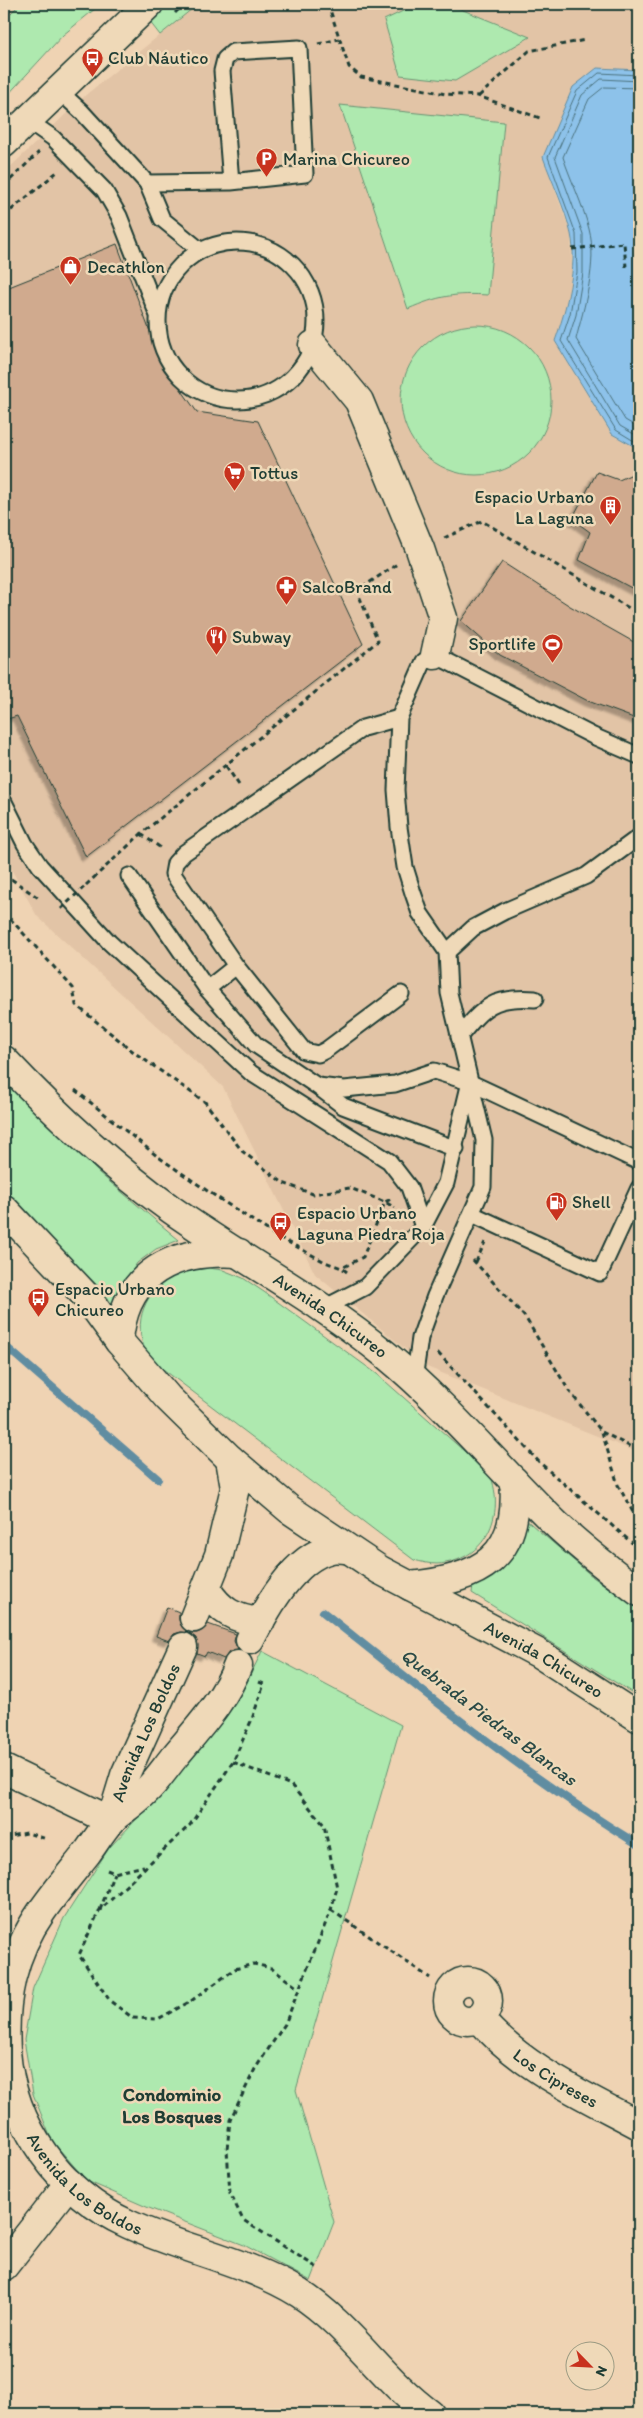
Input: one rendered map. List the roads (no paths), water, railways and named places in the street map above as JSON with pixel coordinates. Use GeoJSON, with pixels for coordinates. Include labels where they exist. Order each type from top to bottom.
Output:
{"type":"FeatureCollection","features":[{"type":"Feature","properties":{"kind":"street"},"geometry":{"type":"LineString","coordinates":[[4,143],[149,4]]}},
{"type":"Feature","properties":{"kind":"street"},"geometry":{"type":"LineString","coordinates":[[313,345],[359,401],[420,549],[443,618],[435,655]]}},
{"type":"Feature","properties":{"kind":"street","name":"Avenida Chicureo"},"geometry":{"type":"LineString","coordinates":[[4,1060],[85,1140],[172,1210],[324,1308],[387,1356],[414,1380],[514,1481],[594,1558],[639,1592]]}},
{"type":"Feature","properties":{"kind":"street","name":"Avenida Chicureo"},"geometry":{"type":"LineString","coordinates":[[4,1209],[86,1296],[120,1341],[168,1398],[230,1459],[290,1509],[347,1549],[410,1586],[538,1653],[639,1718]]}},
{"type":"Feature","properties":{"kind":"street"},"geometry":{"type":"LineString","coordinates":[[120,1341],[123,1313],[128,1300],[136,1288],[156,1269],[168,1262],[197,1254],[239,1253]]}},
{"type":"Feature","properties":{"kind":"street"},"geometry":{"type":"LineString","coordinates":[[194,1618],[207,1590],[219,1555],[235,1488],[230,1459]]}},
{"type":"Feature","properties":{"kind":"street"},"geometry":{"type":"LineString","coordinates":[[410,1586],[435,1584],[458,1578],[482,1568],[492,1560],[507,1540],[513,1526],[516,1505],[514,1481]]}},
{"type":"Feature","properties":{"kind":"street"},"geometry":{"type":"LineString","coordinates":[[207,1590],[216,1604],[228,1614],[244,1620],[254,1631],[278,1591],[302,1564],[331,1549],[347,1549]]}},
{"type":"Feature","properties":{"kind":"street","name":"Avenida Los Boldos"},"geometry":{"type":"LineString","coordinates":[[111,1821],[125,1775],[183,1647]]}},
{"type":"Feature","properties":{"kind":"street","name":"Avenida Los Boldos"},"geometry":{"type":"LineString","coordinates":[[237,1669],[214,1709],[147,1791],[111,1821],[25,1935],[17,1956],[8,1999],[6,2043],[13,2091],[21,2115],[33,2138],[50,2162],[69,2183],[93,2203],[126,2223],[223,2257],[267,2276],[302,2295],[341,2327],[411,2398],[430,2414]]}},
{"type":"Feature","properties":{"kind":"street"},"geometry":{"type":"LineString","coordinates":[[4,1769],[111,1821]]}},
{"type":"Feature","properties":{"kind":"street","name":"Los Cipreses"},"geometry":{"type":"LineString","coordinates":[[480,2018],[511,2049],[536,2068],[639,2125]]}},
{"type":"Feature","properties":{"kind":"street"},"geometry":{"type":"LineString","coordinates":[[4,2266],[69,2183]]}},
{"type":"Feature","properties":{"kind":"lane"},"geometry":{"type":"LineString","coordinates":[[147,183],[231,182],[305,174],[299,48],[234,52],[225,59],[222,71],[231,182]]}},
{"type":"Feature","properties":{"kind":"lane"},"geometry":{"type":"LineString","coordinates":[[58,90],[81,111],[147,183],[162,220],[200,250]]}},
{"type":"Feature","properties":{"kind":"lane"},"geometry":{"type":"LineString","coordinates":[[27,120],[53,138],[104,190],[115,209],[157,313],[159,339],[169,363],[186,382],[208,396],[233,401],[259,398],[282,387],[301,369],[313,345],[317,318],[312,292],[298,269],[278,252],[253,242],[226,242],[200,250],[182,263],[165,288],[157,313]]}},
{"type":"Feature","properties":{"kind":"lane"},"geometry":{"type":"LineString","coordinates":[[414,1380],[420,1338],[451,1256],[483,1187],[484,1140],[449,993],[447,952],[420,913],[405,867],[396,790],[399,718],[424,661],[435,655],[592,736],[639,756]]}},
{"type":"Feature","properties":{"kind":"lane"},"geometry":{"type":"LineString","coordinates":[[399,718],[363,728],[184,853],[175,863],[173,874],[236,966],[304,1051],[318,1054],[326,1050],[401,994]]}},
{"type":"Feature","properties":{"kind":"lane"},"geometry":{"type":"LineString","coordinates":[[4,802],[25,844],[40,866],[109,942],[250,1073],[389,1161],[409,1187],[423,1227]]}},
{"type":"Feature","properties":{"kind":"lane"},"geometry":{"type":"LineString","coordinates":[[447,952],[472,928],[505,911],[586,876],[639,837]]}},
{"type":"Feature","properties":{"kind":"lane"},"geometry":{"type":"LineString","coordinates":[[129,876],[207,989],[256,1045],[343,1106],[456,1149]]}},
{"type":"Feature","properties":{"kind":"lane"},"geometry":{"type":"LineString","coordinates":[[207,989],[236,966]]}},
{"type":"Feature","properties":{"kind":"lane"},"geometry":{"type":"LineString","coordinates":[[459,1037],[488,1005],[514,997],[536,999]]}},
{"type":"Feature","properties":{"kind":"lane"},"geometry":{"type":"LineString","coordinates":[[317,1086],[344,1089],[395,1084],[434,1071],[469,1082],[639,1162]]}},
{"type":"Feature","properties":{"kind":"lane"},"geometry":{"type":"LineString","coordinates":[[324,1308],[365,1287],[423,1227],[446,1183],[456,1149],[469,1082]]}},
{"type":"Feature","properties":{"kind":"lane"},"geometry":{"type":"LineString","coordinates":[[472,1214],[600,1273],[639,1188]]}},
{"type":"Feature","properties":{"kind":"water"},"geometry":{"type":"Polygon","coordinates":[[[597,68],[639,70],[639,449],[612,434],[555,341],[570,288],[573,247],[565,215],[543,157],[573,87],[597,68]]]}},
{"type":"Feature","properties":{"kind":"waterway","name":"Quebrada Piedras Blancas"},"geometry":{"type":"LineString","coordinates":[[4,1345],[158,1479]]}},
{"type":"Feature","properties":{"kind":"waterway","name":"Quebrada Piedras Blancas"},"geometry":{"type":"LineString","coordinates":[[323,1612],[517,1763],[597,1819],[639,1845]]}},
{"type":"Feature","properties":{"kind":"place","name":"Club Náutico"},"geometry":{"type":"Point","coordinates":[92,77]}},
{"type":"Feature","properties":{"kind":"place","name":"Marina Chicureo"},"geometry":{"type":"Point","coordinates":[267,178]}},
{"type":"Feature","properties":{"kind":"place","name":"Decathlon"},"geometry":{"type":"Point","coordinates":[71,286]}},
{"type":"Feature","properties":{"kind":"place","name":"Tottus"},"geometry":{"type":"Point","coordinates":[234,492]}},
{"type":"Feature","properties":{"kind":"place","name":"Espacio Urbano La Laguna"},"geometry":{"type":"Point","coordinates":[610,526]}},
{"type":"Feature","properties":{"kind":"place","name":"SalcoBrand"},"geometry":{"type":"Point","coordinates":[286,606]}},
{"type":"Feature","properties":{"kind":"place","name":"Subway"},"geometry":{"type":"Point","coordinates":[216,656]}},
{"type":"Feature","properties":{"kind":"place","name":"Sportlife"},"geometry":{"type":"Point","coordinates":[552,663]}},
{"type":"Feature","properties":{"kind":"place","name":"Shell"},"geometry":{"type":"Point","coordinates":[556,1221]}},
{"type":"Feature","properties":{"kind":"place","name":"Espacio Urbano Laguna Piedra Roja"},"geometry":{"type":"Point","coordinates":[281,1242]}},
{"type":"Feature","properties":{"kind":"place","name":"Espacio Urbano Chicureo"},"geometry":{"type":"Point","coordinates":[39,1318]}},
{"type":"Feature","properties":{"kind":"district","name":"Condominio Los Bosques"},"geometry":{"type":"Point","coordinates":[172,2105]}}]}
